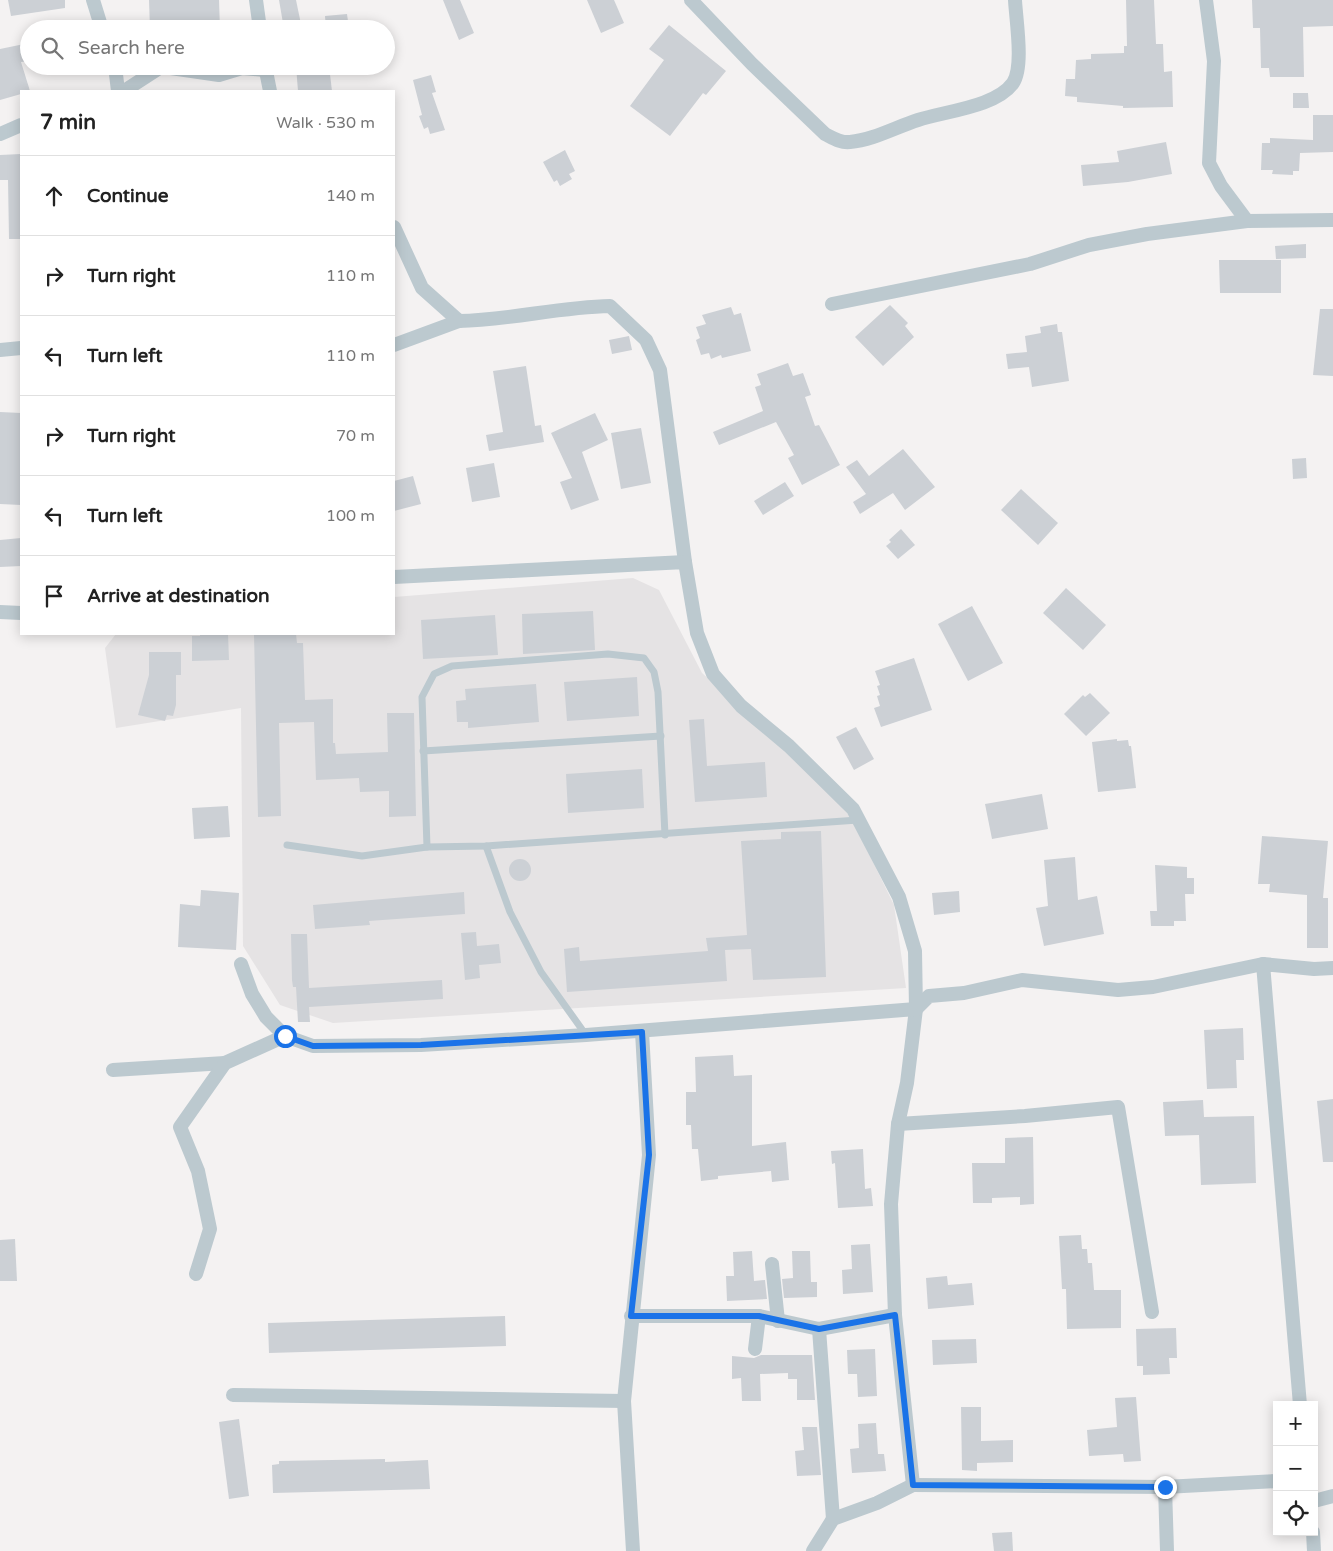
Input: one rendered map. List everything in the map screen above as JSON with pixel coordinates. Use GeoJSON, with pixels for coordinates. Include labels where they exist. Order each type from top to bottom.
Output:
{"type":"FeatureCollection","features":[{"type":"Feature","properties":{"kind":"street"},"geometry":{"type":"LineString","coordinates":[[93,0],[99,20]]}},
{"type":"Feature","properties":{"kind":"street"},"geometry":{"type":"LineString","coordinates":[[256,0],[259,20]]}},
{"type":"Feature","properties":{"kind":"street"},"geometry":{"type":"LineString","coordinates":[[691,0],[752,64],[825,134],[835,140],[848,142],[868,138],[919,119],[963,109],[996,97],[1006,90],[1014,82],[1019,66],[1015,0]]}},
{"type":"Feature","properties":{"kind":"street"},"geometry":{"type":"LineString","coordinates":[[1206,0],[1214,61],[1209,163],[1221,186],[1247,221]]}},
{"type":"Feature","properties":{"kind":"street"},"geometry":{"type":"LineString","coordinates":[[116,75],[118,90]]}},
{"type":"Feature","properties":{"kind":"street"},"geometry":{"type":"LineString","coordinates":[[125,90],[147,75]]}},
{"type":"Feature","properties":{"kind":"street"},"geometry":{"type":"LineString","coordinates":[[267,75],[270,90]]}},
{"type":"Feature","properties":{"kind":"street"},"geometry":{"type":"LineString","coordinates":[[0,134],[20,125]]}},
{"type":"Feature","properties":{"kind":"street"},"geometry":{"type":"LineString","coordinates":[[832,304],[1030,264],[1089,245],[1147,234],[1247,221],[1333,220]]}},
{"type":"Feature","properties":{"kind":"street"},"geometry":{"type":"LineString","coordinates":[[395,229],[422,288],[459,321]]}},
{"type":"Feature","properties":{"kind":"street"},"geometry":{"type":"LineString","coordinates":[[395,345],[459,321],[488,321],[575,307],[610,306],[646,340],[660,370],[685,562],[698,633],[712,674],[741,706],[789,746],[853,809],[899,897],[913,942],[915,951],[916,1009],[907,1083],[898,1124],[891,1204],[895,1315],[913,1485]]}},
{"type":"Feature","properties":{"kind":"street"},"geometry":{"type":"LineString","coordinates":[[0,350],[20,348]]}},
{"type":"Feature","properties":{"kind":"street"},"geometry":{"type":"LineString","coordinates":[[395,577],[685,562]]}},
{"type":"Feature","properties":{"kind":"street"},"geometry":{"type":"LineString","coordinates":[[0,612],[20,613]]}},
{"type":"Feature","properties":{"kind":"street"},"geometry":{"type":"LineString","coordinates":[[241,964],[252,994],[266,1017],[285,1036],[313,1046],[421,1045],[586,1036],[916,1009],[929,996],[964,993],[1022,980],[1118,990],[1153,987],[1263,964],[1314,969],[1333,968]]}},
{"type":"Feature","properties":{"kind":"street"},"geometry":{"type":"LineString","coordinates":[[1263,964],[1300,1401]]}},
{"type":"Feature","properties":{"kind":"street"},"geometry":{"type":"LineString","coordinates":[[633,1551],[624,1401],[631,1316],[649,1155],[642,1032]]}},
{"type":"Feature","properties":{"kind":"street"},"geometry":{"type":"LineString","coordinates":[[114,1070],[225,1063],[285,1036]]}},
{"type":"Feature","properties":{"kind":"street"},"geometry":{"type":"LineString","coordinates":[[196,1274],[210,1229],[198,1170],[180,1127],[225,1063]]}},
{"type":"Feature","properties":{"kind":"street"},"geometry":{"type":"LineString","coordinates":[[898,1124],[1024,1116],[1118,1107],[1152,1312]]}},
{"type":"Feature","properties":{"kind":"street"},"geometry":{"type":"LineString","coordinates":[[772,1264],[778,1321]]}},
{"type":"Feature","properties":{"kind":"street"},"geometry":{"type":"LineString","coordinates":[[631,1316],[759,1316],[819,1329],[895,1315]]}},
{"type":"Feature","properties":{"kind":"street"},"geometry":{"type":"LineString","coordinates":[[755,1349],[759,1316]]}},
{"type":"Feature","properties":{"kind":"street"},"geometry":{"type":"LineString","coordinates":[[813,1551],[833,1519],[819,1329]]}},
{"type":"Feature","properties":{"kind":"street"},"geometry":{"type":"LineString","coordinates":[[233,1395],[624,1401]]}},
{"type":"Feature","properties":{"kind":"street"},"geometry":{"type":"LineString","coordinates":[[833,1519],[877,1503],[913,1485],[1165,1487],[1273,1481]]}},
{"type":"Feature","properties":{"kind":"street"},"geometry":{"type":"LineString","coordinates":[[1165,1487],[1167,1551]]}},
{"type":"Feature","properties":{"kind":"street"},"geometry":{"type":"LineString","coordinates":[[1318,1500],[1333,1496]]}},
{"type":"Feature","properties":{"kind":"street"},"geometry":{"type":"LineString","coordinates":[[1313,1536],[1314,1551]]}},
{"type":"Feature","properties":{"kind":"lane"},"geometry":{"type":"LineString","coordinates":[[427,846],[422,698],[434,674],[452,666],[608,654],[644,658],[654,672],[661,736],[665,835]]}},
{"type":"Feature","properties":{"kind":"lane"},"geometry":{"type":"LineString","coordinates":[[423,751],[661,736]]}},
{"type":"Feature","properties":{"kind":"lane"},"geometry":{"type":"LineString","coordinates":[[287,845],[362,856],[427,846],[486,846],[859,820]]}},
{"type":"Feature","properties":{"kind":"lane"},"geometry":{"type":"LineString","coordinates":[[486,846],[510,912],[541,972],[586,1036]]}},
{"type":"Feature","properties":{"kind":"shaded area"},"geometry":{"type":"Polygon","coordinates":[[[633,578],[659,590],[702,673],[827,785],[853,821],[894,905],[906,988],[333,1023],[280,1005],[243,946],[241,708],[116,728],[105,648],[115,635],[395,635],[395,597],[633,578]]]}},
{"type":"Feature","properties":{"kind":"building"},"geometry":{"type":"Polygon","coordinates":[[[8,0],[65,0],[65,8],[11,16],[8,0]]]}},
{"type":"Feature","properties":{"kind":"building"},"geometry":{"type":"Polygon","coordinates":[[[149,0],[219,0],[220,20],[150,20],[149,0]]]}},
{"type":"Feature","properties":{"kind":"building"},"geometry":{"type":"Polygon","coordinates":[[[279,0],[296,0],[300,20],[282,20],[279,0]]]}},
{"type":"Feature","properties":{"kind":"building"},"geometry":{"type":"Polygon","coordinates":[[[443,0],[460,0],[474,33],[459,40],[443,0]]]}},
{"type":"Feature","properties":{"kind":"building"},"geometry":{"type":"Polygon","coordinates":[[[587,0],[614,0],[624,23],[601,33],[587,0]]]}},
{"type":"Feature","properties":{"kind":"building"},"geometry":{"type":"Polygon","coordinates":[[[1126,0],[1154,0],[1156,44],[1163,44],[1164,72],[1172,71],[1173,107],[1123,108],[1123,106],[1077,102],[1077,97],[1065,96],[1066,79],[1075,79],[1076,60],[1091,59],[1091,54],[1124,53],[1124,46],[1127,46],[1126,0]]]}},
{"type":"Feature","properties":{"kind":"building"},"geometry":{"type":"Polygon","coordinates":[[[1252,0],[1333,0],[1333,26],[1303,27],[1304,77],[1270,77],[1269,68],[1261,68],[1260,28],[1253,28],[1252,0]]]}},
{"type":"Feature","properties":{"kind":"building"},"geometry":{"type":"Polygon","coordinates":[[[347,14],[348,20],[325,20],[325,16],[347,14]]]}},
{"type":"Feature","properties":{"kind":"building"},"geometry":{"type":"Polygon","coordinates":[[[669,25],[726,71],[706,95],[703,93],[670,136],[630,106],[664,60],[649,49],[669,25]]]}},
{"type":"Feature","properties":{"kind":"building"},"geometry":{"type":"Polygon","coordinates":[[[20,45],[20,75],[25,75],[30,90],[20,90],[20,94],[0,100],[0,49],[20,45]]]}},
{"type":"Feature","properties":{"kind":"building"},"geometry":{"type":"Polygon","coordinates":[[[297,75],[330,75],[332,90],[298,90],[297,75]]]}},
{"type":"Feature","properties":{"kind":"building"},"geometry":{"type":"Polygon","coordinates":[[[431,75],[436,92],[432,93],[445,130],[430,134],[428,127],[424,129],[419,116],[422,115],[413,80],[431,75]]]}},
{"type":"Feature","properties":{"kind":"building"},"geometry":{"type":"Polygon","coordinates":[[[1293,93],[1308,93],[1309,108],[1293,108],[1293,93]]]}},
{"type":"Feature","properties":{"kind":"building"},"geometry":{"type":"Polygon","coordinates":[[[1313,115],[1333,115],[1333,152],[1300,153],[1299,171],[1293,171],[1293,175],[1272,174],[1273,170],[1261,170],[1262,143],[1270,143],[1270,138],[1313,140],[1313,115]]]}},
{"type":"Feature","properties":{"kind":"building"},"geometry":{"type":"Polygon","coordinates":[[[1166,142],[1172,174],[1128,182],[1083,186],[1081,165],[1119,162],[1117,151],[1166,142]]]}},
{"type":"Feature","properties":{"kind":"building"},"geometry":{"type":"Polygon","coordinates":[[[565,150],[575,171],[569,174],[572,179],[560,186],[557,180],[554,182],[543,162],[565,150]]]}},
{"type":"Feature","properties":{"kind":"building"},"geometry":{"type":"Polygon","coordinates":[[[20,154],[20,239],[9,239],[8,180],[0,180],[0,155],[20,154]]]}},
{"type":"Feature","properties":{"kind":"building"},"geometry":{"type":"Polygon","coordinates":[[[1306,244],[1306,258],[1276,259],[1275,246],[1306,244]]]}},
{"type":"Feature","properties":{"kind":"building"},"geometry":{"type":"Polygon","coordinates":[[[1219,260],[1281,260],[1281,293],[1220,293],[1219,260]]]}},
{"type":"Feature","properties":{"kind":"building"},"geometry":{"type":"Polygon","coordinates":[[[890,305],[908,323],[905,326],[914,337],[883,366],[855,337],[890,305]]]}},
{"type":"Feature","properties":{"kind":"building"},"geometry":{"type":"Polygon","coordinates":[[[731,307],[734,315],[741,313],[751,351],[722,358],[721,355],[711,359],[709,353],[701,355],[696,340],[700,338],[696,327],[706,324],[702,315],[731,307]]]}},
{"type":"Feature","properties":{"kind":"building"},"geometry":{"type":"Polygon","coordinates":[[[1320,309],[1333,309],[1333,376],[1313,375],[1320,309]]]}},
{"type":"Feature","properties":{"kind":"building"},"geometry":{"type":"Polygon","coordinates":[[[1057,324],[1058,332],[1062,332],[1069,381],[1032,387],[1029,367],[1008,369],[1006,354],[1027,352],[1025,336],[1041,333],[1040,327],[1057,324]]]}},
{"type":"Feature","properties":{"kind":"building"},"geometry":{"type":"Polygon","coordinates":[[[629,336],[632,350],[612,354],[609,340],[629,336]]]}},
{"type":"Feature","properties":{"kind":"building"},"geometry":{"type":"Polygon","coordinates":[[[788,363],[793,376],[803,373],[811,395],[805,397],[815,426],[819,425],[840,465],[802,485],[788,458],[794,455],[776,422],[719,445],[713,432],[763,411],[755,387],[761,385],[757,374],[788,363]]]}},
{"type":"Feature","properties":{"kind":"building"},"geometry":{"type":"Polygon","coordinates":[[[526,366],[535,426],[541,425],[544,442],[489,451],[486,435],[503,432],[493,371],[526,366]]]}},
{"type":"Feature","properties":{"kind":"building"},"geometry":{"type":"Polygon","coordinates":[[[0,412],[20,413],[20,505],[0,504],[0,412]]]}},
{"type":"Feature","properties":{"kind":"building"},"geometry":{"type":"Polygon","coordinates":[[[595,413],[608,440],[582,452],[599,500],[571,510],[560,482],[572,478],[551,433],[595,413]]]}},
{"type":"Feature","properties":{"kind":"building"},"geometry":{"type":"Polygon","coordinates":[[[641,428],[651,483],[621,489],[611,433],[641,428]]]}},
{"type":"Feature","properties":{"kind":"building"},"geometry":{"type":"Polygon","coordinates":[[[903,449],[935,487],[905,510],[893,493],[860,514],[853,502],[866,494],[846,467],[857,460],[869,476],[903,449]]]}},
{"type":"Feature","properties":{"kind":"building"},"geometry":{"type":"Polygon","coordinates":[[[1306,458],[1307,478],[1293,479],[1292,459],[1306,458]]]}},
{"type":"Feature","properties":{"kind":"building"},"geometry":{"type":"Polygon","coordinates":[[[494,463],[500,497],[472,502],[466,468],[494,463]]]}},
{"type":"Feature","properties":{"kind":"building"},"geometry":{"type":"Polygon","coordinates":[[[413,476],[421,504],[395,511],[395,481],[413,476]]]}},
{"type":"Feature","properties":{"kind":"building"},"geometry":{"type":"Polygon","coordinates":[[[785,482],[794,496],[763,515],[754,501],[785,482]]]}},
{"type":"Feature","properties":{"kind":"building"},"geometry":{"type":"Polygon","coordinates":[[[1021,489],[1058,523],[1038,545],[1001,510],[1021,489]]]}},
{"type":"Feature","properties":{"kind":"building"},"geometry":{"type":"Polygon","coordinates":[[[901,529],[915,545],[898,559],[886,546],[891,542],[889,540],[901,529]]]}},
{"type":"Feature","properties":{"kind":"building"},"geometry":{"type":"Polygon","coordinates":[[[20,538],[20,566],[0,567],[0,540],[20,538]]]}},
{"type":"Feature","properties":{"kind":"building"},"geometry":{"type":"Polygon","coordinates":[[[1066,588],[1106,625],[1083,650],[1043,613],[1066,588]]]}},
{"type":"Feature","properties":{"kind":"building"},"geometry":{"type":"Polygon","coordinates":[[[972,606],[1003,663],[968,681],[938,624],[972,606]]]}},
{"type":"Feature","properties":{"kind":"building"},"geometry":{"type":"Polygon","coordinates":[[[593,611],[595,650],[523,654],[522,614],[593,611]]]}},
{"type":"Feature","properties":{"kind":"building"},"geometry":{"type":"Polygon","coordinates":[[[495,615],[498,655],[423,659],[421,620],[495,615]]]}},
{"type":"Feature","properties":{"kind":"building"},"geometry":{"type":"Polygon","coordinates":[[[228,635],[229,660],[192,661],[192,636],[228,635]]]}},
{"type":"Feature","properties":{"kind":"building"},"geometry":{"type":"Polygon","coordinates":[[[254,635],[296,635],[297,643],[303,643],[305,700],[333,699],[333,743],[335,743],[336,754],[388,752],[387,713],[414,713],[416,816],[389,817],[389,791],[360,792],[359,778],[316,780],[314,722],[279,723],[281,816],[258,817],[254,635]]]}},
{"type":"Feature","properties":{"kind":"building"},"geometry":{"type":"Polygon","coordinates":[[[149,652],[181,652],[181,675],[176,675],[176,705],[173,716],[167,715],[165,721],[138,715],[149,675],[149,652]]]}},
{"type":"Feature","properties":{"kind":"building"},"geometry":{"type":"Polygon","coordinates":[[[914,658],[932,710],[881,727],[874,708],[880,706],[877,696],[880,695],[877,686],[880,685],[875,671],[914,658]]]}},
{"type":"Feature","properties":{"kind":"building"},"geometry":{"type":"Polygon","coordinates":[[[637,677],[639,716],[567,721],[564,682],[637,677]]]}},
{"type":"Feature","properties":{"kind":"building"},"geometry":{"type":"Polygon","coordinates":[[[536,684],[539,722],[468,728],[468,722],[457,722],[456,701],[466,700],[465,689],[536,684]]]}},
{"type":"Feature","properties":{"kind":"building"},"geometry":{"type":"Polygon","coordinates":[[[1090,693],[1110,713],[1086,736],[1064,714],[1083,695],[1085,697],[1090,693]]]}},
{"type":"Feature","properties":{"kind":"building"},"geometry":{"type":"Polygon","coordinates":[[[704,719],[707,766],[765,762],[767,797],[695,802],[689,720],[704,719]]]}},
{"type":"Feature","properties":{"kind":"building"},"geometry":{"type":"Polygon","coordinates":[[[856,727],[874,759],[854,770],[836,737],[856,727]]]}},
{"type":"Feature","properties":{"kind":"building"},"geometry":{"type":"Polygon","coordinates":[[[1117,739],[1117,741],[1128,740],[1129,746],[1131,746],[1136,788],[1098,792],[1092,742],[1117,739]]]}},
{"type":"Feature","properties":{"kind":"building"},"geometry":{"type":"Polygon","coordinates":[[[642,769],[644,808],[568,813],[566,774],[642,769]]]}},
{"type":"Feature","properties":{"kind":"building"},"geometry":{"type":"Polygon","coordinates":[[[1042,794],[1048,829],[992,839],[985,804],[1042,794]]]}},
{"type":"Feature","properties":{"kind":"building"},"geometry":{"type":"Polygon","coordinates":[[[228,806],[230,837],[194,839],[192,808],[228,806]]]}},
{"type":"Feature","properties":{"kind":"building"},"geometry":{"type":"Polygon","coordinates":[[[821,831],[826,977],[753,980],[751,949],[725,950],[727,981],[567,992],[564,949],[579,947],[580,961],[708,951],[706,938],[747,935],[741,841],[781,839],[781,832],[821,831]]]}},
{"type":"Feature","properties":{"kind":"building"},"geometry":{"type":"Polygon","coordinates":[[[1262,836],[1328,841],[1323,898],[1328,898],[1328,948],[1307,948],[1307,895],[1269,892],[1270,884],[1258,884],[1262,836]]]}},
{"type":"Feature","properties":{"kind":"building"},"geometry":{"type":"Polygon","coordinates":[[[1075,857],[1078,900],[1097,896],[1104,934],[1044,946],[1036,908],[1048,906],[1044,860],[1075,857]]]}},
{"type":"Feature","properties":{"kind":"building"},"geometry":{"type":"Polygon","coordinates":[[[520,859],[528,862],[531,870],[528,878],[520,881],[512,878],[509,870],[512,862],[520,859]]]}},
{"type":"Feature","properties":{"kind":"building"},"geometry":{"type":"Polygon","coordinates":[[[1155,865],[1187,867],[1187,878],[1194,878],[1194,894],[1185,894],[1186,921],[1174,921],[1174,926],[1151,926],[1150,911],[1157,911],[1155,865]]]}},
{"type":"Feature","properties":{"kind":"building"},"geometry":{"type":"Polygon","coordinates":[[[201,890],[239,893],[236,950],[178,947],[180,904],[200,906],[201,890]]]}},
{"type":"Feature","properties":{"kind":"building"},"geometry":{"type":"Polygon","coordinates":[[[959,891],[960,912],[934,915],[932,893],[959,891]]]}},
{"type":"Feature","properties":{"kind":"building"},"geometry":{"type":"Polygon","coordinates":[[[464,892],[465,914],[369,921],[370,925],[315,929],[313,905],[464,892]]]}},
{"type":"Feature","properties":{"kind":"building"},"geometry":{"type":"Polygon","coordinates":[[[476,932],[477,946],[499,944],[501,963],[479,965],[480,978],[465,980],[461,933],[476,932]]]}},
{"type":"Feature","properties":{"kind":"building"},"geometry":{"type":"Polygon","coordinates":[[[291,934],[307,934],[309,988],[442,980],[443,999],[309,1007],[310,1022],[298,1022],[296,987],[293,987],[292,980],[291,934]]]}},
{"type":"Feature","properties":{"kind":"building"},"geometry":{"type":"Polygon","coordinates":[[[1243,1028],[1244,1060],[1236,1060],[1237,1088],[1207,1089],[1204,1030],[1243,1028]]]}},
{"type":"Feature","properties":{"kind":"building"},"geometry":{"type":"Polygon","coordinates":[[[733,1055],[734,1076],[752,1075],[752,1146],[786,1142],[789,1180],[772,1182],[771,1171],[718,1176],[718,1179],[701,1181],[698,1149],[692,1149],[691,1125],[686,1125],[686,1092],[696,1092],[695,1057],[733,1055]]]}},
{"type":"Feature","properties":{"kind":"building"},"geometry":{"type":"Polygon","coordinates":[[[1333,1099],[1333,1162],[1323,1162],[1317,1101],[1333,1099]]]}},
{"type":"Feature","properties":{"kind":"building"},"geometry":{"type":"Polygon","coordinates":[[[1203,1100],[1204,1117],[1254,1116],[1256,1183],[1201,1185],[1199,1135],[1165,1136],[1163,1102],[1203,1100]]]}},
{"type":"Feature","properties":{"kind":"building"},"geometry":{"type":"Polygon","coordinates":[[[1033,1137],[1034,1204],[1020,1205],[1020,1197],[992,1198],[992,1203],[973,1203],[972,1163],[1005,1163],[1005,1138],[1033,1137]]]}},
{"type":"Feature","properties":{"kind":"building"},"geometry":{"type":"Polygon","coordinates":[[[863,1149],[865,1189],[871,1188],[873,1206],[838,1208],[835,1163],[832,1164],[831,1151],[863,1149]]]}},
{"type":"Feature","properties":{"kind":"building"},"geometry":{"type":"Polygon","coordinates":[[[1081,1235],[1082,1249],[1087,1249],[1088,1263],[1092,1263],[1094,1290],[1121,1290],[1121,1328],[1067,1329],[1066,1289],[1062,1289],[1059,1236],[1081,1235]]]}},
{"type":"Feature","properties":{"kind":"building"},"geometry":{"type":"Polygon","coordinates":[[[15,1239],[17,1281],[0,1281],[0,1240],[15,1239]]]}},
{"type":"Feature","properties":{"kind":"building"},"geometry":{"type":"Polygon","coordinates":[[[870,1244],[873,1292],[843,1294],[842,1270],[852,1269],[851,1245],[870,1244]]]}},
{"type":"Feature","properties":{"kind":"building"},"geometry":{"type":"Polygon","coordinates":[[[752,1251],[754,1281],[765,1280],[767,1299],[727,1301],[726,1276],[734,1276],[733,1252],[752,1251]]]}},
{"type":"Feature","properties":{"kind":"building"},"geometry":{"type":"Polygon","coordinates":[[[792,1251],[810,1251],[811,1282],[817,1282],[817,1297],[784,1298],[782,1279],[793,1278],[792,1251]]]}},
{"type":"Feature","properties":{"kind":"building"},"geometry":{"type":"Polygon","coordinates":[[[947,1276],[948,1285],[972,1283],[974,1305],[928,1309],[926,1278],[947,1276]]]}},
{"type":"Feature","properties":{"kind":"building"},"geometry":{"type":"Polygon","coordinates":[[[505,1316],[506,1346],[269,1353],[268,1323],[505,1316]]]}},
{"type":"Feature","properties":{"kind":"building"},"geometry":{"type":"Polygon","coordinates":[[[1176,1328],[1177,1358],[1169,1358],[1170,1374],[1143,1375],[1143,1366],[1137,1366],[1136,1329],[1176,1328]]]}},
{"type":"Feature","properties":{"kind":"building"},"geometry":{"type":"Polygon","coordinates":[[[976,1339],[977,1363],[933,1365],[932,1340],[976,1339]]]}},
{"type":"Feature","properties":{"kind":"building"},"geometry":{"type":"Polygon","coordinates":[[[875,1349],[877,1396],[858,1397],[857,1374],[848,1374],[847,1350],[875,1349]]]}},
{"type":"Feature","properties":{"kind":"building"},"geometry":{"type":"Polygon","coordinates":[[[761,1355],[812,1355],[815,1400],[797,1400],[797,1379],[788,1379],[788,1373],[760,1374],[761,1401],[742,1401],[741,1378],[732,1379],[732,1356],[754,1358],[761,1355]]]}},
{"type":"Feature","properties":{"kind":"building"},"geometry":{"type":"Polygon","coordinates":[[[1136,1397],[1141,1461],[1124,1462],[1123,1454],[1089,1456],[1087,1430],[1117,1427],[1115,1398],[1136,1397]]]}},
{"type":"Feature","properties":{"kind":"building"},"geometry":{"type":"Polygon","coordinates":[[[961,1407],[981,1407],[981,1441],[1013,1440],[1013,1462],[977,1463],[977,1471],[962,1470],[961,1407]]]}},
{"type":"Feature","properties":{"kind":"building"},"geometry":{"type":"Polygon","coordinates":[[[239,1419],[249,1496],[229,1499],[219,1422],[239,1419]]]}},
{"type":"Feature","properties":{"kind":"building"},"geometry":{"type":"Polygon","coordinates":[[[876,1423],[878,1454],[884,1454],[886,1471],[852,1473],[850,1449],[859,1448],[858,1424],[876,1423]]]}},
{"type":"Feature","properties":{"kind":"building"},"geometry":{"type":"Polygon","coordinates":[[[802,1427],[817,1427],[821,1475],[797,1476],[795,1451],[804,1450],[802,1427]]]}},
{"type":"Feature","properties":{"kind":"building"},"geometry":{"type":"Polygon","coordinates":[[[385,1459],[385,1462],[428,1460],[430,1489],[273,1493],[272,1465],[279,1464],[279,1461],[385,1459]]]}},
{"type":"Feature","properties":{"kind":"building"},"geometry":{"type":"Polygon","coordinates":[[[1012,1532],[1013,1551],[994,1551],[992,1533],[1012,1532]]]}},
{"type":"Feature","properties":{"kind":"route"},"geometry":{"type":"LineString","coordinates":[[285,1036],[313,1046],[421,1045],[642,1032],[649,1155],[631,1316],[759,1316],[819,1329],[895,1315],[913,1485],[1165,1487]]}}]}
